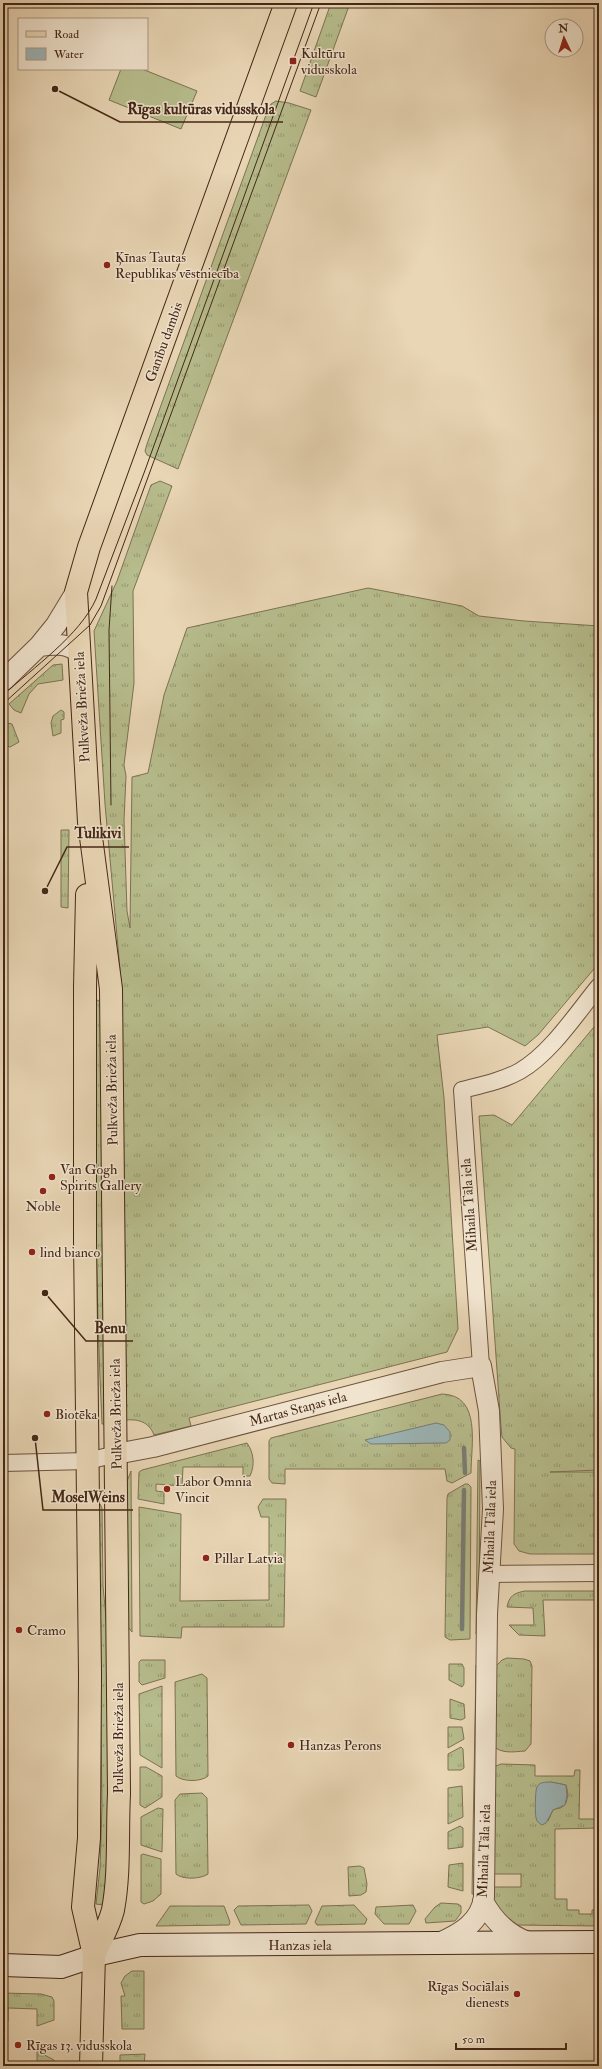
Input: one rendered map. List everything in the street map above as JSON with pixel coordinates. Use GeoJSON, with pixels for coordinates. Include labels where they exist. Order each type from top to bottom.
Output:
{"type":"FeatureCollection","features":[{"type":"Feature","properties":{"kind":"main road","name":"Ganību dambis"},"geometry":{"type":"LineString","coordinates":[[76,592],[89,547],[286,3]]}},
{"type":"Feature","properties":{"kind":"main road","name":"Pulkveža Brieža iela"},"geometry":{"type":"LineString","coordinates":[[76,592],[89,822],[110,989],[116,1454],[118,1794],[116,1877],[113,1909],[110,1921],[94,1956]]}},
{"type":"Feature","properties":{"kind":"main road","name":"Pulkveža Brieža iela"},"geometry":{"type":"LineString","coordinates":[[89,822],[85,987],[85,1240],[90,1675],[89,1838],[83,1907],[85,1922],[94,1956],[92,2066]]}},
{"type":"Feature","properties":{"kind":"main road"},"geometry":{"type":"LineString","coordinates":[[85,987],[90,980],[97,976],[105,980],[110,989]]}},
{"type":"Feature","properties":{"kind":"main road","name":"Hanzas iela"},"geometry":{"type":"LineString","coordinates":[[3,1965],[61,1967],[94,1956],[140,1945],[599,1942]]}},
{"type":"Feature","properties":{"kind":"street"},"geometry":{"type":"LineString","coordinates":[[3,681],[40,646],[56,625],[76,592]]}},
{"type":"Feature","properties":{"kind":"street"},"geometry":{"type":"LineString","coordinates":[[40,646],[59,644],[68,646],[79,652]]}},
{"type":"Feature","properties":{"kind":"street","name":"Mihaila Tāla iela"},"geometry":{"type":"LineString","coordinates":[[439,1943],[462,1932],[469,1926],[478,1915],[483,1901],[488,1574],[493,1509],[489,1411],[481,1366],[472,1253],[462,1090],[500,1081],[520,1071],[537,1059],[550,1047],[599,986]]}},
{"type":"Feature","properties":{"kind":"street","name":"Martas Staņas iela"},"geometry":{"type":"LineString","coordinates":[[116,1454],[153,1447],[442,1372],[481,1366]]}},
{"type":"Feature","properties":{"kind":"street"},"geometry":{"type":"LineString","coordinates":[[3,1463],[88,1461],[116,1454]]}},
{"type":"Feature","properties":{"kind":"street"},"geometry":{"type":"LineString","coordinates":[[488,1574],[599,1573]]}},
{"type":"Feature","properties":{"kind":"street"},"geometry":{"type":"LineString","coordinates":[[483,1901],[489,1912],[507,1931],[516,1938],[528,1942]]}},
{"type":"Feature","properties":{"kind":"green space"},"geometry":{"type":"Polygon","coordinates":[[[331,3],[350,3],[316,97],[300,91],[331,3]]]}},
{"type":"Feature","properties":{"kind":"green space"},"geometry":{"type":"Polygon","coordinates":[[[121,70],[144,70],[197,91],[181,129],[109,100],[121,70]]]}},
{"type":"Feature","properties":{"kind":"green space"},"geometry":{"type":"Polygon","coordinates":[[[276,101],[289,103],[311,110],[178,469],[147,455],[145,451],[266,115],[271,104],[276,101]]]}},
{"type":"Feature","properties":{"kind":"green space"},"geometry":{"type":"Polygon","coordinates":[[[160,481],[172,486],[133,591],[134,683],[124,765],[126,776],[124,820],[127,911],[130,928],[132,777],[148,773],[164,695],[187,628],[368,588],[462,606],[479,616],[524,621],[599,626],[599,963],[538,1035],[525,1046],[488,1027],[437,1035],[444,1098],[458,1329],[447,1352],[189,1418],[191,1426],[154,1435],[149,1427],[143,1422],[126,1420],[125,1252],[121,1150],[122,991],[105,804],[94,631],[117,581],[151,485],[160,481]]]}},
{"type":"Feature","properties":{"kind":"green space"},"geometry":{"type":"Polygon","coordinates":[[[62,664],[63,680],[38,684],[29,694],[21,713],[14,710],[9,704],[53,665],[62,664]]]}},
{"type":"Feature","properties":{"kind":"green space"},"geometry":{"type":"Polygon","coordinates":[[[61,710],[64,712],[64,719],[61,720],[61,733],[53,736],[51,723],[53,716],[61,710]]]}},
{"type":"Feature","properties":{"kind":"green space"},"geometry":{"type":"Polygon","coordinates":[[[3,722],[12,724],[19,742],[10,747],[3,745],[3,722]]]}},
{"type":"Feature","properties":{"kind":"green space"},"geometry":{"type":"Polygon","coordinates":[[[61,830],[69,830],[68,908],[61,907],[61,830]]]}},
{"type":"Feature","properties":{"kind":"green space"},"geometry":{"type":"Polygon","coordinates":[[[95,999],[101,1002],[107,1424],[102,1424],[98,1318],[95,1158],[95,999]]]}},
{"type":"Feature","properties":{"kind":"green space"},"geometry":{"type":"Polygon","coordinates":[[[599,1021],[599,1470],[550,1472],[599,1472],[599,1554],[530,1554],[519,1551],[514,1544],[515,1449],[511,1448],[502,1437],[479,1116],[494,1115],[512,1125],[599,1021]]]}},
{"type":"Feature","properties":{"kind":"green space"},"geometry":{"type":"Polygon","coordinates":[[[442,1394],[455,1397],[463,1403],[469,1412],[472,1423],[471,1473],[452,1483],[447,1481],[445,1469],[285,1469],[285,1484],[272,1483],[269,1479],[269,1441],[271,1438],[442,1394]]]}},
{"type":"Feature","properties":{"kind":"green space"},"geometry":{"type":"Polygon","coordinates":[[[247,1443],[253,1459],[253,1468],[250,1476],[243,1476],[243,1467],[183,1467],[182,1486],[156,1484],[156,1491],[164,1492],[164,1504],[138,1499],[139,1472],[142,1470],[247,1443]]]}},
{"type":"Feature","properties":{"kind":"green space"},"geometry":{"type":"Polygon","coordinates":[[[478,1460],[480,1461],[479,1626],[476,1634],[478,1460]]]}},
{"type":"Feature","properties":{"kind":"green space"},"geometry":{"type":"Polygon","coordinates":[[[131,1471],[132,1632],[128,1627],[126,1484],[131,1471]]]}},
{"type":"Feature","properties":{"kind":"green space"},"geometry":{"type":"Polygon","coordinates":[[[465,1484],[468,1484],[471,1487],[470,1639],[450,1640],[445,1637],[447,1498],[448,1494],[465,1484]]]}},
{"type":"Feature","properties":{"kind":"green space"},"geometry":{"type":"Polygon","coordinates":[[[263,1499],[286,1499],[284,1627],[182,1627],[181,1638],[140,1636],[139,1507],[181,1514],[180,1601],[269,1600],[269,1517],[261,1517],[258,1507],[263,1499]]]}},
{"type":"Feature","properties":{"kind":"green space"},"geometry":{"type":"Polygon","coordinates":[[[98,1504],[100,1504],[102,1508],[103,1586],[107,1628],[110,1847],[103,1905],[96,1904],[100,1868],[102,1807],[98,1504]]]}},
{"type":"Feature","properties":{"kind":"green space"},"geometry":{"type":"Polygon","coordinates":[[[525,1591],[599,1591],[599,1600],[543,1600],[545,1636],[519,1635],[509,1625],[534,1625],[533,1608],[507,1607],[509,1600],[513,1596],[525,1591]]]}},
{"type":"Feature","properties":{"kind":"green space"},"geometry":{"type":"Polygon","coordinates":[[[507,1658],[524,1659],[530,1661],[532,1666],[531,1744],[525,1751],[503,1751],[492,1745],[495,1667],[502,1660],[507,1658]]]}},
{"type":"Feature","properties":{"kind":"green space"},"geometry":{"type":"Polygon","coordinates":[[[141,1660],[165,1660],[165,1678],[142,1685],[139,1682],[139,1662],[141,1660]]]}},
{"type":"Feature","properties":{"kind":"green space"},"geometry":{"type":"Polygon","coordinates":[[[449,1664],[462,1664],[464,1668],[464,1684],[462,1687],[449,1680],[449,1664]]]}},
{"type":"Feature","properties":{"kind":"green space"},"geometry":{"type":"Polygon","coordinates":[[[476,1665],[478,1669],[475,1894],[472,1894],[476,1665]]]}},
{"type":"Feature","properties":{"kind":"green space"},"geometry":{"type":"Polygon","coordinates":[[[202,1674],[207,1678],[208,1776],[197,1780],[187,1780],[176,1776],[175,1682],[202,1674]]]}},
{"type":"Feature","properties":{"kind":"green space"},"geometry":{"type":"Polygon","coordinates":[[[162,1686],[162,1768],[140,1755],[139,1694],[162,1686]]]}},
{"type":"Feature","properties":{"kind":"green space"},"geometry":{"type":"Polygon","coordinates":[[[450,1699],[464,1704],[465,1718],[461,1720],[450,1718],[450,1699]]]}},
{"type":"Feature","properties":{"kind":"green space"},"geometry":{"type":"Polygon","coordinates":[[[448,1727],[462,1727],[464,1739],[448,1748],[448,1727]]]}},
{"type":"Feature","properties":{"kind":"green space"},"geometry":{"type":"Polygon","coordinates":[[[461,1747],[463,1749],[464,1768],[461,1770],[448,1770],[448,1754],[461,1747]]]}},
{"type":"Feature","properties":{"kind":"green space"},"geometry":{"type":"Polygon","coordinates":[[[501,1764],[535,1765],[535,1776],[574,1776],[575,1770],[580,1770],[579,1819],[599,1819],[599,1828],[555,1829],[555,1899],[567,1899],[567,1910],[579,1910],[579,1914],[592,1914],[592,1910],[599,1909],[599,1926],[516,1925],[495,1908],[490,1887],[521,1887],[521,1874],[490,1874],[492,1773],[496,1766],[501,1764]],[[551,1782],[536,1803],[536,1808],[548,1821],[553,1810],[561,1808],[566,1803],[566,1785],[551,1782]]]}},
{"type":"Feature","properties":{"kind":"green space"},"geometry":{"type":"Polygon","coordinates":[[[140,1767],[146,1767],[162,1776],[162,1797],[145,1808],[140,1805],[140,1767]]]}},
{"type":"Feature","properties":{"kind":"green space"},"geometry":{"type":"Polygon","coordinates":[[[462,1786],[463,1817],[448,1824],[448,1788],[462,1786]]]}},
{"type":"Feature","properties":{"kind":"green space"},"geometry":{"type":"Polygon","coordinates":[[[202,1793],[207,1798],[208,1874],[197,1878],[187,1878],[176,1874],[175,1800],[180,1794],[202,1793]]]}},
{"type":"Feature","properties":{"kind":"green space"},"geometry":{"type":"Polygon","coordinates":[[[158,1808],[163,1809],[162,1852],[141,1845],[141,1817],[158,1808]]]}},
{"type":"Feature","properties":{"kind":"green space"},"geometry":{"type":"Polygon","coordinates":[[[460,1826],[463,1828],[463,1847],[448,1849],[448,1832],[460,1826]]]}},
{"type":"Feature","properties":{"kind":"green space"},"geometry":{"type":"Polygon","coordinates":[[[143,1854],[161,1859],[161,1894],[153,1901],[144,1904],[141,1902],[141,1855],[143,1854]]]}},
{"type":"Feature","properties":{"kind":"green space"},"geometry":{"type":"Polygon","coordinates":[[[463,1863],[463,1891],[448,1887],[449,1865],[463,1863]]]}},
{"type":"Feature","properties":{"kind":"green space"},"geometry":{"type":"Polygon","coordinates":[[[360,1866],[364,1868],[367,1884],[366,1892],[361,1895],[349,1896],[348,1867],[360,1866]]]}},
{"type":"Feature","properties":{"kind":"green space"},"geometry":{"type":"Polygon","coordinates":[[[441,1903],[458,1904],[461,1906],[461,1913],[455,1921],[426,1923],[425,1919],[435,1907],[441,1903]]]}},
{"type":"Feature","properties":{"kind":"green space"},"geometry":{"type":"Polygon","coordinates":[[[309,1905],[312,1911],[306,1924],[241,1925],[234,1910],[238,1906],[309,1905]]]}},
{"type":"Feature","properties":{"kind":"green space"},"geometry":{"type":"Polygon","coordinates":[[[354,1905],[367,1919],[365,1924],[317,1925],[315,1922],[322,1906],[354,1905]]]}},
{"type":"Feature","properties":{"kind":"green space"},"geometry":{"type":"Polygon","coordinates":[[[413,1905],[416,1911],[409,1924],[384,1924],[375,1914],[376,1907],[413,1905]]]}},
{"type":"Feature","properties":{"kind":"green space"},"geometry":{"type":"Polygon","coordinates":[[[170,1906],[224,1906],[230,1922],[229,1925],[156,1926],[170,1906]]]}},
{"type":"Feature","properties":{"kind":"green space"},"geometry":{"type":"Polygon","coordinates":[[[132,1971],[144,1971],[144,2029],[122,2029],[121,1996],[125,1996],[121,1983],[125,1976],[132,1971]]]}},
{"type":"Feature","properties":{"kind":"green space"},"geometry":{"type":"Polygon","coordinates":[[[3,1993],[41,1994],[52,1997],[54,2001],[54,2020],[37,2026],[37,2009],[8,2008],[8,2021],[3,2021],[3,1993]]]}},
{"type":"Feature","properties":{"kind":"green space"},"geometry":{"type":"Polygon","coordinates":[[[37,2051],[54,2060],[54,2066],[37,2066],[37,2051]]]}},
{"type":"Feature","properties":{"kind":"green space"},"geometry":{"type":"Polygon","coordinates":[[[145,2054],[144,2066],[120,2066],[120,2055],[145,2054]]]}},
{"type":"Feature","properties":{"kind":"water"},"geometry":{"type":"Polygon","coordinates":[[[436,1423],[444,1425],[450,1432],[450,1440],[446,1443],[371,1444],[365,1440],[436,1423]]]}},
{"type":"Feature","properties":{"kind":"water"},"geometry":{"type":"Polygon","coordinates":[[[551,1782],[566,1785],[567,1795],[565,1805],[553,1810],[546,1823],[542,1825],[536,1818],[535,1812],[536,1789],[541,1783],[551,1782]]]}},
{"type":"Feature","properties":{"kind":"waterway"},"geometry":{"type":"LineString","coordinates":[[464,1448],[465,1473]]}},
{"type":"Feature","properties":{"kind":"waterway"},"geometry":{"type":"LineString","coordinates":[[462,1629],[464,1490]]}},
{"type":"Feature","properties":{"kind":"tram line"},"geometry":{"type":"LineString","coordinates":[[3,695],[67,638],[89,612],[96,599],[144,473],[314,3]]}},
{"type":"Feature","properties":{"kind":"tram line"},"geometry":{"type":"LineString","coordinates":[[3,704],[90,625],[101,606],[321,3]]}},
{"type":"Feature","properties":{"kind":"tram line"},"geometry":{"type":"LineString","coordinates":[[111,805],[109,630],[112,586]]}},
{"type":"Feature","properties":{"kind":"place","name":"Kultūru vidusskola"},"geometry":{"type":"Point","coordinates":[293,61]}},
{"type":"Feature","properties":{"kind":"place","name":"Rīgas kultūras vidusskola"},"geometry":{"type":"Point","coordinates":[55,89]}},
{"type":"Feature","properties":{"kind":"place","name":"Ķīnas Tautas Republikas vēstniecība"},"geometry":{"type":"Point","coordinates":[107,265]}},
{"type":"Feature","properties":{"kind":"place","name":"Tulikivi"},"geometry":{"type":"Point","coordinates":[45,891]}},
{"type":"Feature","properties":{"kind":"place","name":"Van Gogh Spirits Gallery"},"geometry":{"type":"Point","coordinates":[52,1177]}},
{"type":"Feature","properties":{"kind":"place","name":"Noble"},"geometry":{"type":"Point","coordinates":[43,1191]}},
{"type":"Feature","properties":{"kind":"place","name":"lind bianco"},"geometry":{"type":"Point","coordinates":[32,1252]}},
{"type":"Feature","properties":{"kind":"place","name":"Benu"},"geometry":{"type":"Point","coordinates":[45,1293]}},
{"type":"Feature","properties":{"kind":"place","name":"Biotēka"},"geometry":{"type":"Point","coordinates":[47,1414]}},
{"type":"Feature","properties":{"kind":"place","name":"MoselWeins"},"geometry":{"type":"Point","coordinates":[35,1438]}},
{"type":"Feature","properties":{"kind":"place","name":"Labor Omnia Vincit"},"geometry":{"type":"Point","coordinates":[167,1489]}},
{"type":"Feature","properties":{"kind":"place","name":"Pillar Latvia"},"geometry":{"type":"Point","coordinates":[206,1558]}},
{"type":"Feature","properties":{"kind":"place","name":"Cramo"},"geometry":{"type":"Point","coordinates":[19,1630]}},
{"type":"Feature","properties":{"kind":"place","name":"Hanzas Perons"},"geometry":{"type":"Point","coordinates":[291,1745]}},
{"type":"Feature","properties":{"kind":"place","name":"Rīgas Sociālais dienests"},"geometry":{"type":"Point","coordinates":[517,1994]}},
{"type":"Feature","properties":{"kind":"place","name":"Rīgas 13. vidusskola"},"geometry":{"type":"Point","coordinates":[18,2045]}}]}
